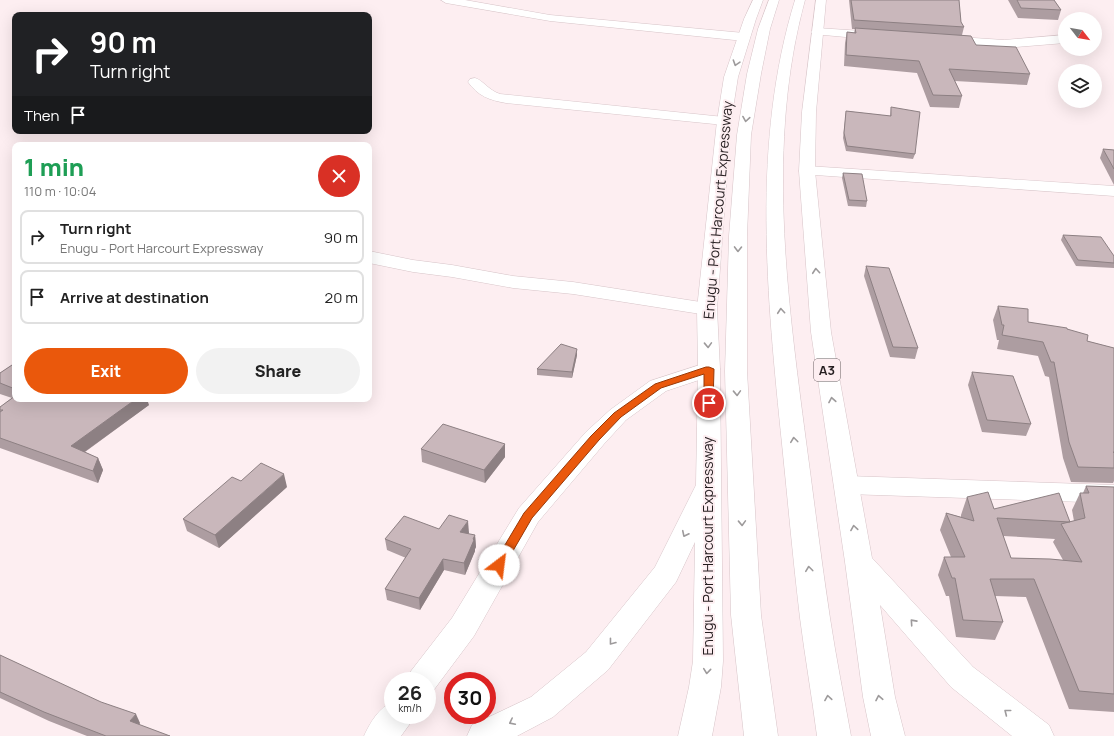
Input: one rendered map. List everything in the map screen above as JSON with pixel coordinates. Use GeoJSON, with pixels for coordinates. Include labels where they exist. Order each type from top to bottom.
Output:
{"type":"FeatureCollection","features":[{"type":"Feature","properties":{"kind":"main road"},"geometry":{"type":"LineString","coordinates":[[446,0],[550,18],[744,38]]}},
{"type":"Feature","properties":{"kind":"main road","name":"Enugu - Port Harcourt Expressway"},"geometry":{"type":"LineString","coordinates":[[695,736],[705,687],[708,662],[709,369],[707,310],[724,121],[732,77],[758,0]]}},
{"type":"Feature","properties":{"kind":"main road","name":"Enugu - Port Harcourt Expressway"},"geometry":{"type":"LineString","coordinates":[[774,0],[764,29],[754,74],[744,135],[759,168],[775,236],[786,374],[815,618],[834,736]]}},
{"type":"Feature","properties":{"kind":"main road","name":"Enugu - Port Harcourt Expressway"},"geometry":{"type":"LineString","coordinates":[[761,734],[746,615],[736,371],[738,236],[759,168],[776,139],[783,75],[791,31],[800,0]]}},
{"type":"Feature","properties":{"kind":"main road","name":"A3"},"geometry":{"type":"LineString","coordinates":[[821,0],[809,112],[807,171],[821,332],[847,486],[879,697],[888,736]]}},
{"type":"Feature","properties":{"kind":"main road"},"geometry":{"type":"LineString","coordinates":[[817,32],[887,37]]}},
{"type":"Feature","properties":{"kind":"main road"},"geometry":{"type":"LineString","coordinates":[[934,40],[1004,44],[1058,40]]}},
{"type":"Feature","properties":{"kind":"main road"},"geometry":{"type":"LineString","coordinates":[[475,82],[480,90],[492,96],[518,101],[724,121]]}},
{"type":"Feature","properties":{"kind":"main road"},"geometry":{"type":"LineString","coordinates":[[807,171],[1109,190],[1114,206]]}},
{"type":"Feature","properties":{"kind":"main road"},"geometry":{"type":"LineString","coordinates":[[1057,174],[1114,176]]}},
{"type":"Feature","properties":{"kind":"main road"},"geometry":{"type":"LineString","coordinates":[[372,259],[513,282],[573,288],[707,310]]}},
{"type":"Feature","properties":{"kind":"main road"},"geometry":{"type":"LineString","coordinates":[[429,672],[463,627],[528,516],[595,438],[618,415],[658,386],[709,369]]}},
{"type":"Feature","properties":{"kind":"main road"},"geometry":{"type":"LineString","coordinates":[[847,486],[1114,494]]}},
{"type":"Feature","properties":{"kind":"main road"},"geometry":{"type":"LineString","coordinates":[[484,736],[542,707],[597,661],[666,574],[708,487]]}},
{"type":"Feature","properties":{"kind":"main road"},"geometry":{"type":"LineString","coordinates":[[859,562],[962,677],[1037,736]]}},
{"type":"Feature","properties":{"kind":"main road"},"geometry":{"type":"LineString","coordinates":[[381,736],[390,724]]}},
{"type":"Feature","properties":{"kind":"building"},"geometry":{"type":"Polygon","coordinates":[[[851,0],[959,0],[961,22],[964,27],[854,20],[851,0]]]}},
{"type":"Feature","properties":{"kind":"building"},"geometry":{"type":"Polygon","coordinates":[[[1017,0],[1054,0],[1061,10],[1021,8],[1017,0]]]}},
{"type":"Feature","properties":{"kind":"building"},"geometry":{"type":"Polygon","coordinates":[[[855,28],[971,36],[976,45],[1016,47],[1030,74],[949,69],[962,96],[933,95],[919,61],[846,55],[847,32],[856,33],[855,28]]]}},
{"type":"Feature","properties":{"kind":"building"},"geometry":{"type":"Polygon","coordinates":[[[891,107],[920,112],[915,154],[847,146],[844,133],[846,111],[891,116],[891,107]]]}},
{"type":"Feature","properties":{"kind":"building"},"geometry":{"type":"Polygon","coordinates":[[[1103,149],[1114,150],[1114,169],[1103,149]]]}},
{"type":"Feature","properties":{"kind":"building"},"geometry":{"type":"Polygon","coordinates":[[[843,173],[862,174],[867,201],[849,200],[843,173]]]}},
{"type":"Feature","properties":{"kind":"building"},"geometry":{"type":"Polygon","coordinates":[[[1063,235],[1101,237],[1114,256],[1114,263],[1078,260],[1063,235]]]}},
{"type":"Feature","properties":{"kind":"building"},"geometry":{"type":"Polygon","coordinates":[[[866,266],[889,268],[918,348],[893,347],[866,266]]]}},
{"type":"Feature","properties":{"kind":"building"},"geometry":{"type":"Polygon","coordinates":[[[998,306],[1028,309],[1028,322],[1067,328],[1088,335],[1087,341],[1114,348],[1114,468],[1078,467],[1069,442],[1054,362],[1051,362],[1043,342],[1002,335],[1004,325],[1002,325],[998,306]]]}},
{"type":"Feature","properties":{"kind":"building"},"geometry":{"type":"Polygon","coordinates":[[[561,344],[577,349],[572,372],[537,369],[561,344]]]}},
{"type":"Feature","properties":{"kind":"building"},"geometry":{"type":"Polygon","coordinates":[[[12,365],[12,388],[0,383],[0,373],[12,365]]]}},
{"type":"Feature","properties":{"kind":"building"},"geometry":{"type":"Polygon","coordinates":[[[972,372],[1013,376],[1031,424],[987,420],[972,372]]]}},
{"type":"Feature","properties":{"kind":"building"},"geometry":{"type":"Polygon","coordinates":[[[12,398],[12,402],[132,402],[71,446],[98,458],[93,471],[0,438],[0,412],[3,410],[0,410],[0,407],[12,398]]]}},
{"type":"Feature","properties":{"kind":"building"},"geometry":{"type":"Polygon","coordinates":[[[443,424],[505,444],[484,470],[421,449],[443,424]]]}},
{"type":"Feature","properties":{"kind":"building"},"geometry":{"type":"Polygon","coordinates":[[[261,463],[284,474],[215,535],[183,519],[232,477],[241,481],[261,463]]]}},
{"type":"Feature","properties":{"kind":"building"},"geometry":{"type":"Polygon","coordinates":[[[1086,486],[1114,487],[1114,694],[1079,691],[1034,579],[990,579],[1003,622],[963,620],[955,578],[952,578],[944,557],[965,557],[946,513],[974,521],[967,497],[988,492],[994,509],[1059,493],[1070,522],[1085,518],[1080,493],[1089,493],[1086,486]],[[997,518],[1011,558],[1082,562],[1061,524],[1069,522],[997,518]]]}},
{"type":"Feature","properties":{"kind":"building"},"geometry":{"type":"Polygon","coordinates":[[[449,515],[468,521],[460,532],[475,535],[464,563],[443,559],[419,598],[385,589],[411,549],[385,539],[404,516],[439,529],[449,515]]]}},
{"type":"Feature","properties":{"kind":"building"},"geometry":{"type":"Polygon","coordinates":[[[0,655],[101,702],[136,714],[130,721],[170,736],[106,736],[44,712],[0,692],[0,655]]]}},
{"type":"Feature","properties":{"kind":"route"},"geometry":{"type":"LineString","coordinates":[[499,565],[528,516],[595,438],[618,415],[658,386],[709,369],[709,403]]}}]}
